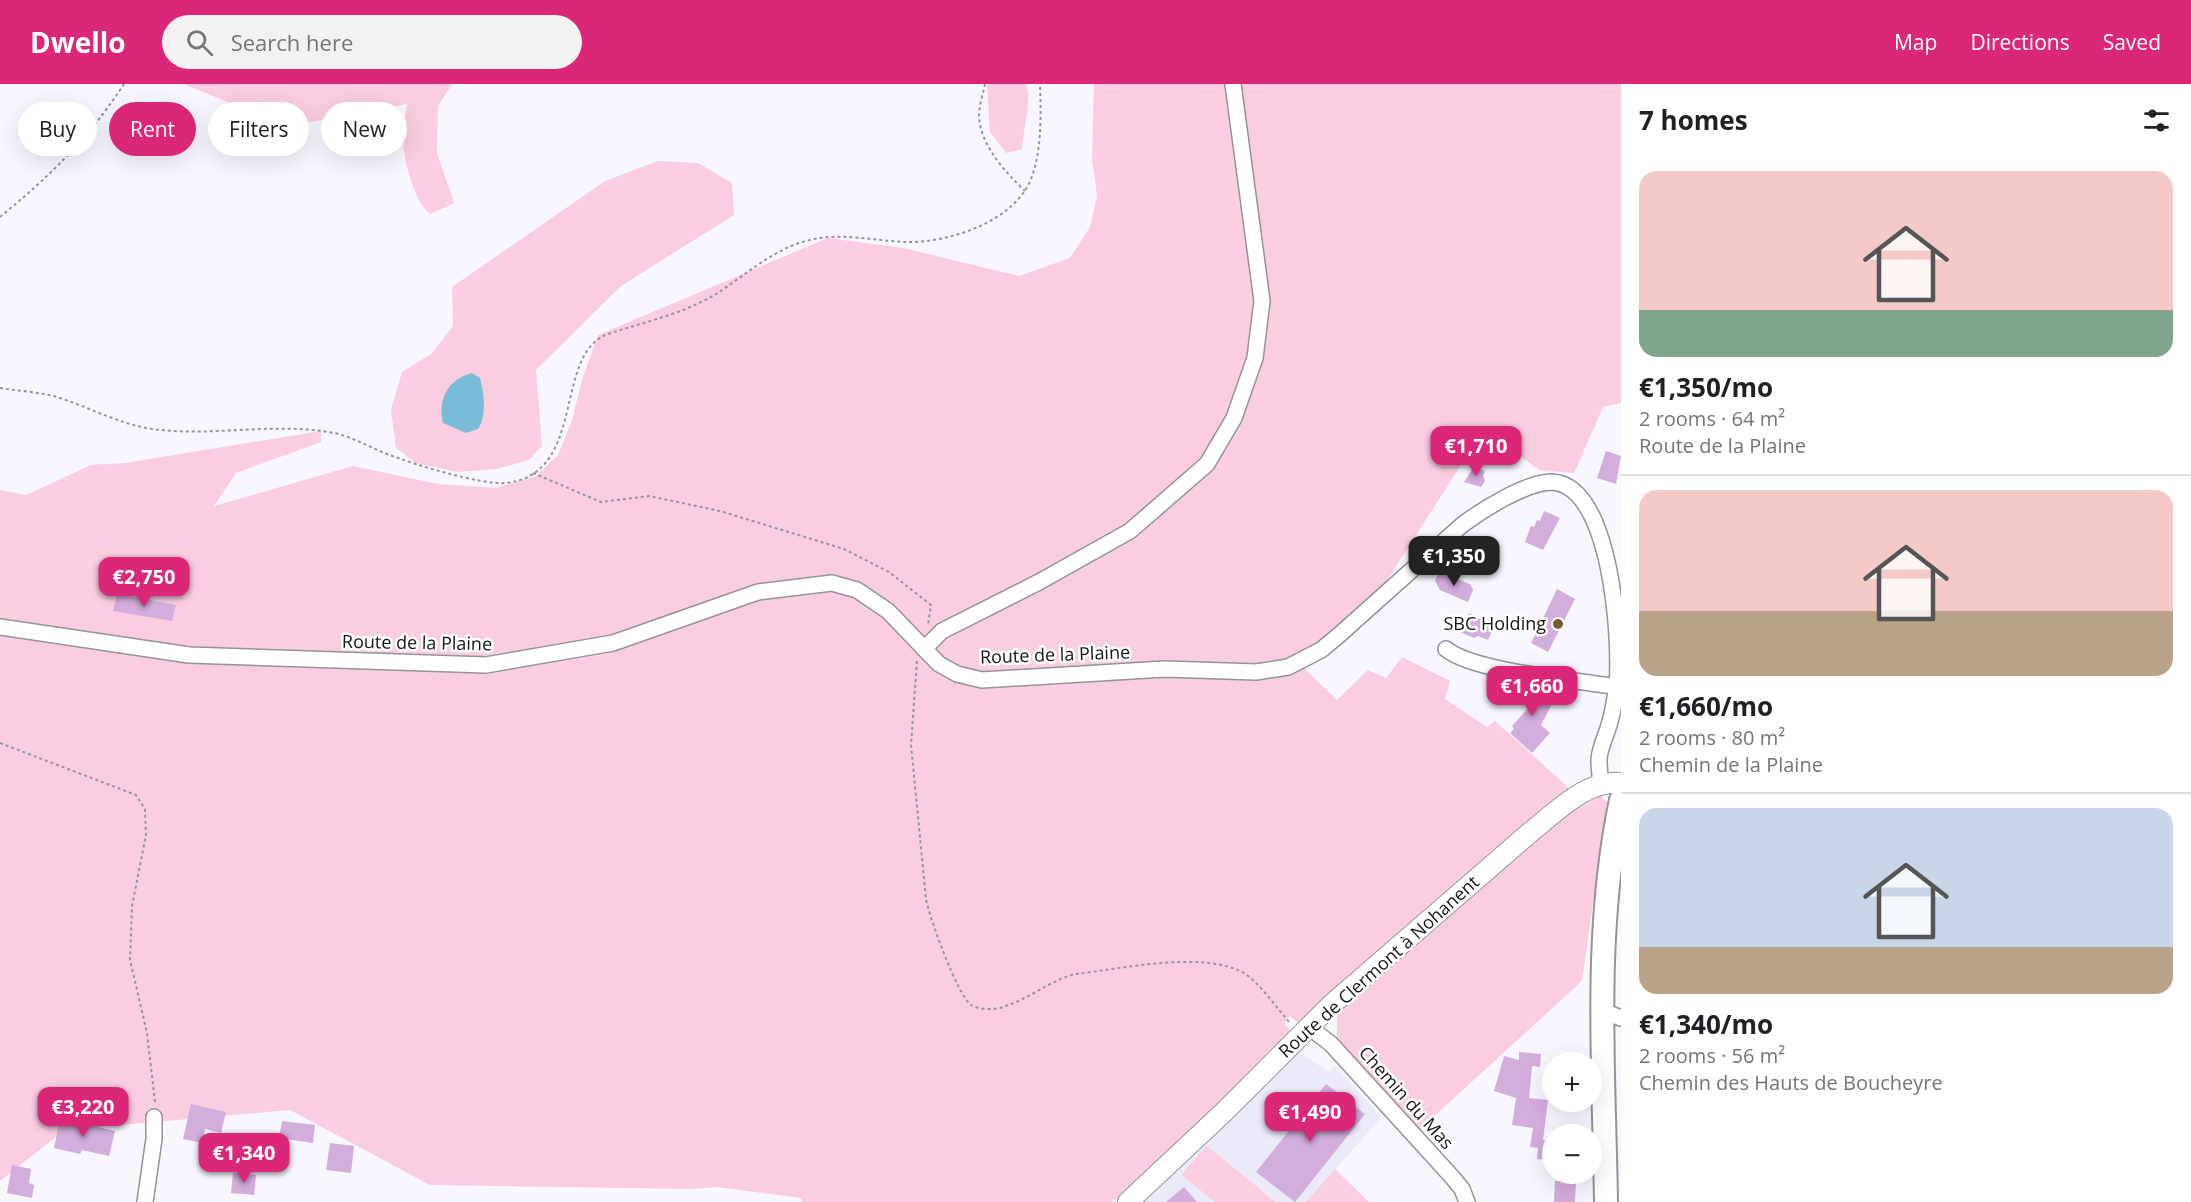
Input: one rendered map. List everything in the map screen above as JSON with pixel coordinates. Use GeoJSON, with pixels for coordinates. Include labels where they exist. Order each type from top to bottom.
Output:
{"type":"FeatureCollection","features":[{"type":"Feature","properties":{"kind":"main road"},"geometry":{"type":"LineString","coordinates":[[1606,1202],[1612,1015],[1606,887],[1621,800]]}},
{"type":"Feature","properties":{"kind":"street"},"geometry":{"type":"LineString","coordinates":[[924,649],[942,631],[1040,582],[1130,531],[1207,464],[1234,418],[1255,358],[1262,301],[1233,84]]}},
{"type":"Feature","properties":{"kind":"street","name":"Route de la Plaine"},"geometry":{"type":"LineString","coordinates":[[0,627],[189,655],[486,665],[613,644],[758,592],[832,583],[857,590],[888,611],[939,664],[957,674],[982,680],[1165,669],[1256,672],[1288,667],[1321,650],[1462,525],[1484,509],[1539,484],[1553,482],[1569,488],[1581,497],[1602,543],[1611,583],[1619,649],[1617,687],[1599,759],[1601,783]]}},
{"type":"Feature","properties":{"kind":"street"},"geometry":{"type":"LineString","coordinates":[[1446,649],[1452,654],[1478,664],[1617,687]]}},
{"type":"Feature","properties":{"kind":"street"},"geometry":{"type":"LineString","coordinates":[[1601,783],[1621,783]]}},
{"type":"Feature","properties":{"kind":"street","name":"Route de Clermont à Nohanent"},"geometry":{"type":"LineString","coordinates":[[1128,1202],[1225,1111],[1305,1031],[1533,830],[1562,807],[1601,783]]}},
{"type":"Feature","properties":{"kind":"street","name":"Chemin du Mas"},"geometry":{"type":"LineString","coordinates":[[1305,1031],[1331,1044],[1453,1178],[1462,1189],[1467,1202]]}},
{"type":"Feature","properties":{"kind":"street"},"geometry":{"type":"LineString","coordinates":[[146,1202],[154,1139],[154,1117]]}},
{"type":"Feature","properties":{"kind":"path"},"geometry":{"type":"LineString","coordinates":[[0,217],[48,178],[102,119],[124,84]]}},
{"type":"Feature","properties":{"kind":"path"},"geometry":{"type":"LineString","coordinates":[[985,84],[979,117],[982,130],[1006,172],[1025,191]]}},
{"type":"Feature","properties":{"kind":"path"},"geometry":{"type":"LineString","coordinates":[[0,388],[54,396],[140,428],[164,431],[298,429],[333,433],[362,442],[389,455],[469,478],[506,483],[533,473],[549,458],[562,432],[582,359],[590,346],[602,336],[689,308],[715,294],[768,258],[807,240],[831,236],[910,242],[954,235],[981,227],[1001,215],[1025,191],[1032,177],[1041,124],[1040,84]]}},
{"type":"Feature","properties":{"kind":"path"},"geometry":{"type":"LineString","coordinates":[[533,473],[602,502],[649,496],[720,511],[844,549],[889,572],[931,605],[924,649],[916,664],[911,745],[926,899],[929,915],[961,991],[971,1005],[985,1009],[1002,1007],[1056,979],[1075,974],[1191,962],[1213,962],[1246,974],[1305,1031]]}},
{"type":"Feature","properties":{"kind":"path"},"geometry":{"type":"LineString","coordinates":[[0,742],[136,795],[145,809],[146,835],[132,906],[130,960],[147,1033],[155,1100],[154,1117]]}},
{"type":"Feature","properties":{"kind":"shaded area"},"geometry":{"type":"Polygon","coordinates":[[[184,84],[452,84],[438,106],[437,153],[454,203],[430,214],[418,199],[405,156],[407,156],[407,102],[321,102],[321,120],[312,122],[309,122],[309,102],[227,102],[184,84]]]}},
{"type":"Feature","properties":{"kind":"shaded area"},"geometry":{"type":"Polygon","coordinates":[[[987,84],[1026,84],[1028,108],[1022,149],[1006,153],[990,132],[987,84]]]}},
{"type":"Feature","properties":{"kind":"shaded area"},"geometry":{"type":"Polygon","coordinates":[[[1094,84],[1621,84],[1621,403],[1603,407],[1574,473],[1539,470],[1484,429],[1388,579],[1304,668],[1337,700],[1368,670],[1386,678],[1402,657],[1450,681],[1445,699],[1487,727],[1495,721],[1570,789],[1298,1023],[1290,1016],[1284,1023],[1291,1032],[1142,1183],[1112,1202],[802,1202],[801,1198],[716,1187],[694,1189],[430,1185],[290,1110],[65,1130],[0,1181],[0,490],[26,495],[91,465],[125,463],[321,431],[321,442],[236,473],[214,506],[353,466],[438,484],[496,488],[536,476],[558,455],[572,420],[582,380],[598,335],[828,238],[903,248],[1019,276],[1070,258],[1090,227],[1097,196],[1092,158],[1094,84]]]}},
{"type":"Feature","properties":{"kind":"shaded area"},"geometry":{"type":"Polygon","coordinates":[[[658,161],[698,163],[732,183],[734,215],[621,286],[536,370],[542,446],[529,460],[497,469],[458,472],[416,463],[396,448],[391,410],[402,372],[431,354],[453,326],[452,287],[605,181],[658,161]]]}},
{"type":"Feature","properties":{"kind":"shaded area"},"geometry":{"type":"Polygon","coordinates":[[[1601,796],[1607,802],[1582,981],[1418,1131],[1337,1043],[1337,1011],[1561,818],[1601,796]]]}},
{"type":"Feature","properties":{"kind":"shaded area"},"geometry":{"type":"Polygon","coordinates":[[[1296,1050],[1329,1072],[1335,1066],[1382,1117],[1306,1202],[1276,1202],[1207,1146],[1182,1175],[1215,1202],[1145,1202],[1296,1050]]]}},
{"type":"Feature","properties":{"kind":"shaded area"},"geometry":{"type":"Polygon","coordinates":[[[1207,1146],[1276,1202],[1215,1202],[1181,1175],[1207,1146]]]}},
{"type":"Feature","properties":{"kind":"shaded area"},"geometry":{"type":"Polygon","coordinates":[[[1335,1169],[1369,1202],[1306,1202],[1335,1169]]]}},
{"type":"Feature","properties":{"kind":"water"},"geometry":{"type":"Polygon","coordinates":[[[472,373],[480,378],[484,411],[478,429],[466,433],[443,423],[442,405],[443,398],[451,385],[472,373]]]}},
{"type":"Feature","properties":{"kind":"building"},"geometry":{"type":"Polygon","coordinates":[[[1606,451],[1621,456],[1616,484],[1597,478],[1606,451]]]}},
{"type":"Feature","properties":{"kind":"building"},"geometry":{"type":"Polygon","coordinates":[[[1475,465],[1485,472],[1483,475],[1485,481],[1481,487],[1464,482],[1475,465]]]}},
{"type":"Feature","properties":{"kind":"building"},"geometry":{"type":"Polygon","coordinates":[[[1544,511],[1560,518],[1543,550],[1525,542],[1531,526],[1534,527],[1537,520],[1540,521],[1544,511]]]}},
{"type":"Feature","properties":{"kind":"building"},"geometry":{"type":"Polygon","coordinates":[[[1439,572],[1470,584],[1473,590],[1468,602],[1440,590],[1435,581],[1439,572]]]}},
{"type":"Feature","properties":{"kind":"building"},"geometry":{"type":"Polygon","coordinates":[[[1557,589],[1575,599],[1548,652],[1531,643],[1557,589]]]}},
{"type":"Feature","properties":{"kind":"building"},"geometry":{"type":"Polygon","coordinates":[[[117,594],[176,605],[172,621],[113,611],[117,594]]]}},
{"type":"Feature","properties":{"kind":"building"},"geometry":{"type":"Polygon","coordinates":[[[1469,613],[1494,627],[1488,640],[1478,636],[1474,638],[1460,632],[1469,613]]]}},
{"type":"Feature","properties":{"kind":"building"},"geometry":{"type":"Polygon","coordinates":[[[1519,683],[1529,689],[1532,685],[1554,700],[1541,725],[1550,733],[1532,753],[1510,733],[1514,729],[1512,726],[1531,705],[1513,695],[1519,683]]]}},
{"type":"Feature","properties":{"kind":"building"},"geometry":{"type":"Polygon","coordinates":[[[1519,1052],[1541,1054],[1540,1067],[1532,1066],[1529,1098],[1542,1099],[1542,1112],[1546,1112],[1545,1124],[1542,1124],[1542,1160],[1537,1159],[1538,1148],[1530,1147],[1533,1128],[1512,1125],[1516,1098],[1494,1091],[1504,1056],[1519,1060],[1519,1052]]]}},
{"type":"Feature","properties":{"kind":"building"},"geometry":{"type":"Polygon","coordinates":[[[1326,1084],[1365,1114],[1295,1202],[1256,1172],[1326,1084]]]}},
{"type":"Feature","properties":{"kind":"building"},"geometry":{"type":"Polygon","coordinates":[[[191,1104],[226,1112],[221,1133],[205,1129],[202,1143],[183,1139],[191,1104]]]}},
{"type":"Feature","properties":{"kind":"building"},"geometry":{"type":"Polygon","coordinates":[[[60,1118],[115,1131],[109,1156],[82,1150],[80,1154],[54,1148],[60,1118]]]}},
{"type":"Feature","properties":{"kind":"building"},"geometry":{"type":"Polygon","coordinates":[[[282,1121],[315,1125],[313,1143],[279,1138],[282,1121]]]}},
{"type":"Feature","properties":{"kind":"building"},"geometry":{"type":"Polygon","coordinates":[[[330,1143],[354,1146],[351,1173],[326,1170],[330,1143]]]}},
{"type":"Feature","properties":{"kind":"building"},"geometry":{"type":"Polygon","coordinates":[[[12,1165],[31,1169],[29,1183],[34,1185],[32,1198],[7,1193],[12,1165]]]}},
{"type":"Feature","properties":{"kind":"building"},"geometry":{"type":"Polygon","coordinates":[[[233,1173],[256,1175],[254,1195],[231,1193],[233,1173]]]}},
{"type":"Feature","properties":{"kind":"building"},"geometry":{"type":"Polygon","coordinates":[[[1555,1184],[1576,1184],[1575,1202],[1554,1202],[1555,1184]]]}},
{"type":"Feature","properties":{"kind":"building"},"geometry":{"type":"Polygon","coordinates":[[[1184,1187],[1197,1202],[1166,1202],[1184,1187]]]}},
{"type":"Feature","properties":{"kind":"place","name":"SBC Holding"},"geometry":{"type":"Point","coordinates":[1558,624]}}]}
